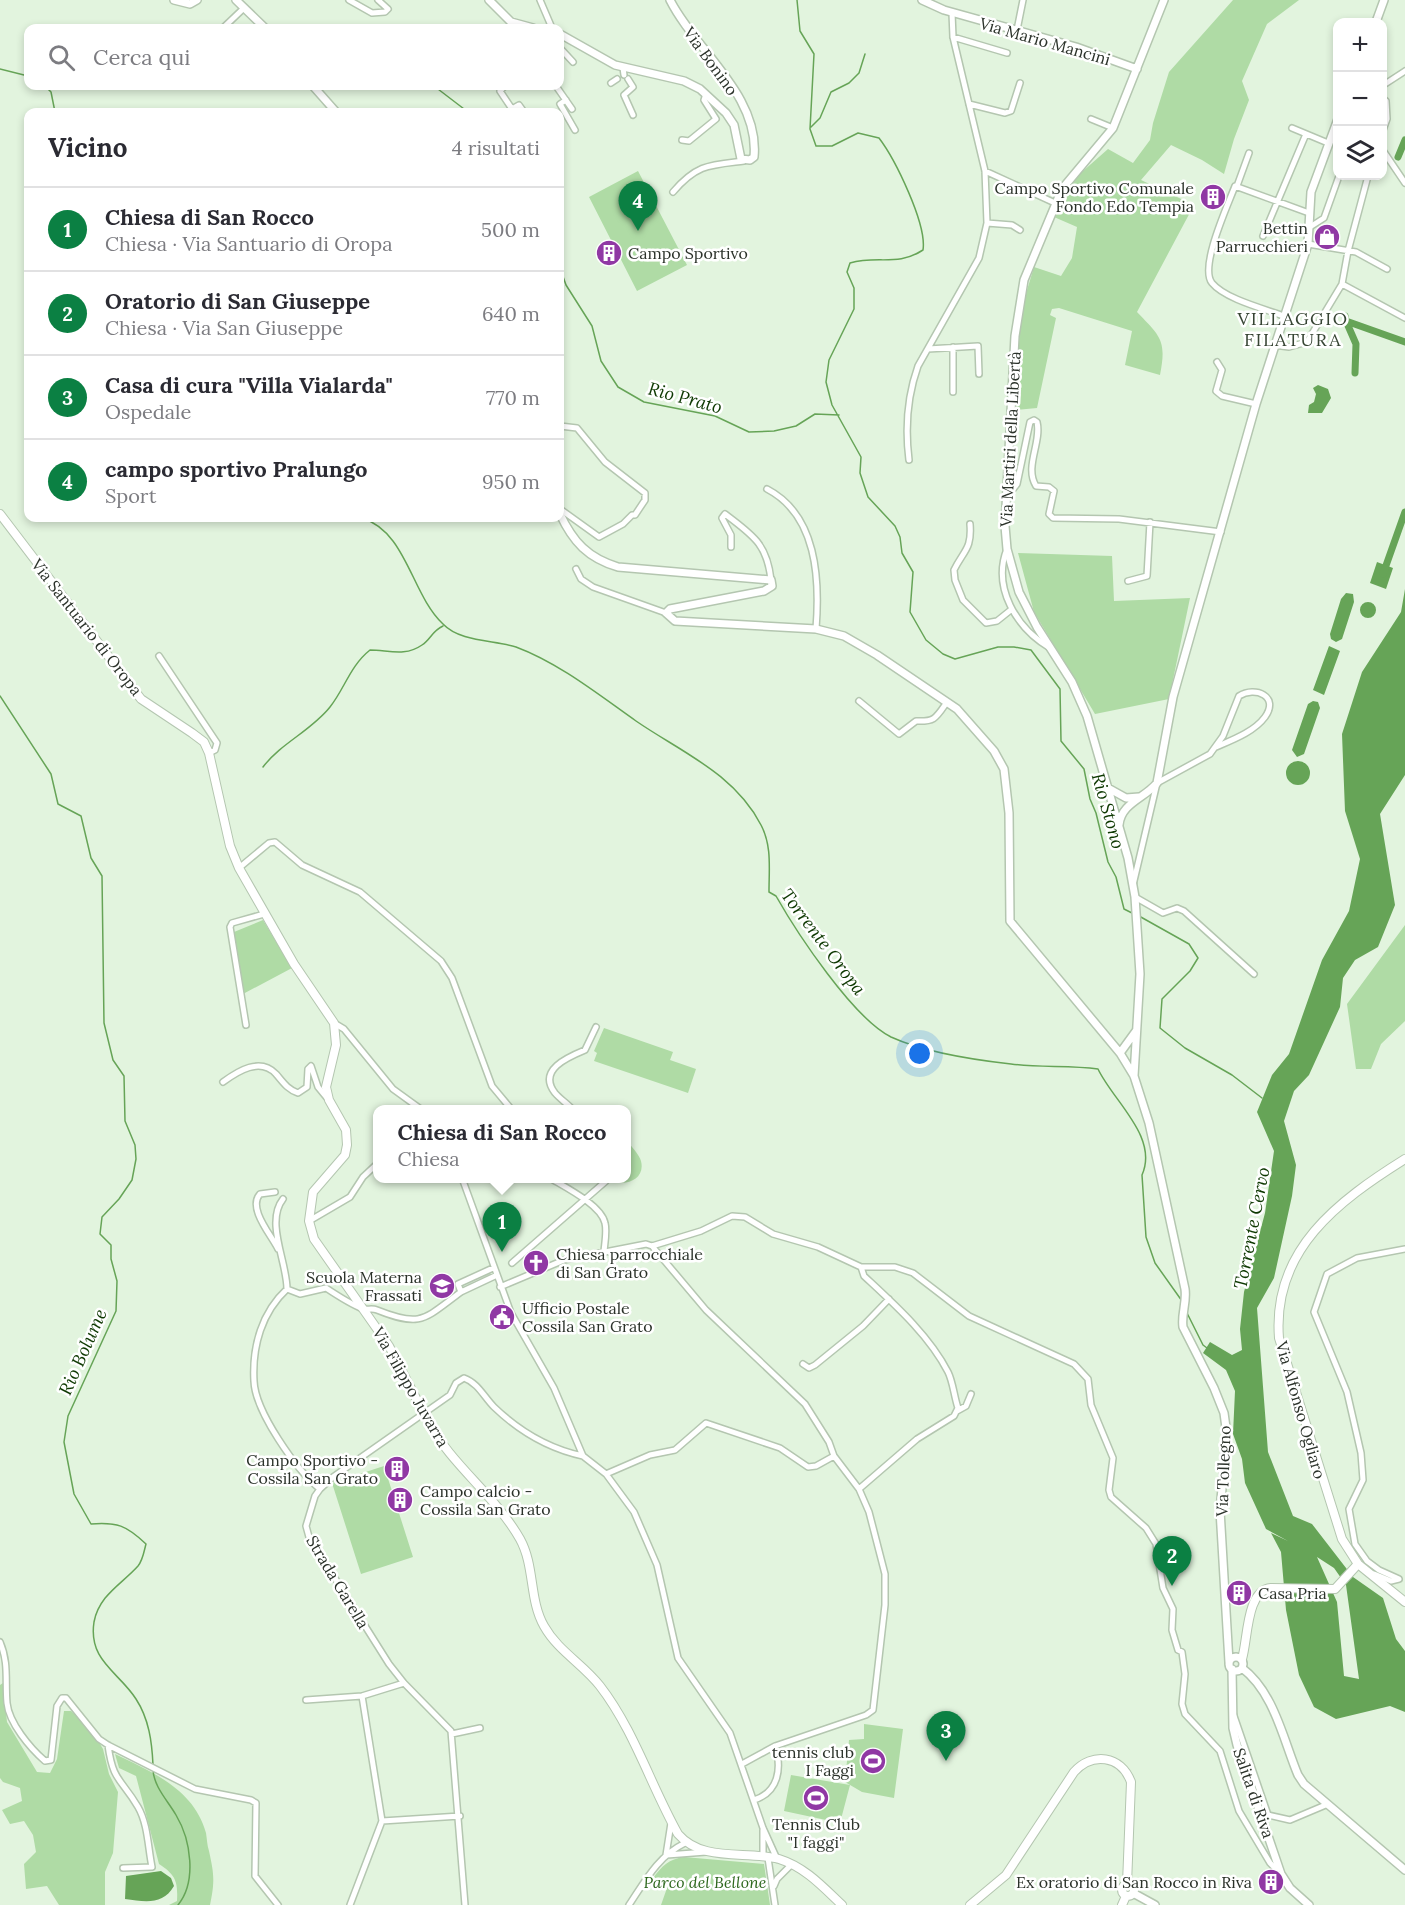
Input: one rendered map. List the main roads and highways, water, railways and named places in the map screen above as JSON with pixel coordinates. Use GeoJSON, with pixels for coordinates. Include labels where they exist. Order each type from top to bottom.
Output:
{"type":"FeatureCollection","features":[{"type":"Feature","properties":{"kind":"main road","name":"Via Santuario di Oropa"},"geometry":{"type":"LineString","coordinates":[[0,514],[133,690],[151,707],[204,742],[209,753],[230,846],[238,868],[294,964],[334,1023],[336,1045],[326,1087],[329,1099],[346,1130],[347,1146],[345,1155],[314,1192],[309,1221]]}},
{"type":"Feature","properties":{"kind":"main road","name":"Via Alfonso Ogliaro"},"geometry":{"type":"LineString","coordinates":[[1356,1566],[1332,1514],[1279,1338],[1280,1296],[1290,1269],[1308,1239],[1328,1214],[1370,1181],[1405,1159]]}},
{"type":"Feature","properties":{"kind":"main road","name":"Via Filippo Juvarra"},"geometry":{"type":"LineString","coordinates":[[309,1221],[314,1239],[366,1310],[389,1346],[428,1421],[454,1461],[503,1515],[520,1540],[529,1561],[536,1604],[543,1625],[563,1652],[599,1684],[616,1710],[671,1822],[685,1843],[708,1852],[777,1858],[792,1864],[814,1879],[842,1905]]}},
{"type":"Feature","properties":{"kind":"main road"},"geometry":{"type":"LineString","coordinates":[[1240,1661],[1253,1600],[1260,1591],[1270,1588],[1329,1590],[1340,1587],[1356,1566],[1366,1570],[1405,1602]]}},
{"type":"Feature","properties":{"kind":"main road"},"geometry":{"type":"LineString","coordinates":[[970,1905],[1006,1875],[1074,1772],[1086,1762],[1098,1758],[1116,1762],[1125,1770],[1131,1782],[1127,1884],[1132,1886],[1130,1894],[1122,1905]]}},
{"type":"Feature","properties":{"kind":"waterway","name":"Rio Stono"},"geometry":{"type":"LineString","coordinates":[[797,0],[800,31],[814,54],[810,129],[816,146],[832,146],[858,133],[879,138],[908,192],[923,239],[923,250],[905,258],[850,263],[847,272],[854,288],[854,309],[829,360],[826,382],[832,405],[861,457],[860,473],[868,497],[895,526],[900,537],[902,553],[913,572],[910,612],[926,640],[943,654],[955,659],[998,647],[1031,650],[1060,689],[1061,741],[1084,769],[1090,799],[1096,813],[1108,862],[1116,877],[1124,909],[1134,914]]}},
{"type":"Feature","properties":{"kind":"waterway"},"geometry":{"type":"LineString","coordinates":[[811,127],[820,118],[831,92],[849,83],[859,73],[865,54]]}},
{"type":"Feature","properties":{"kind":"waterway","name":"Torrente Oropa"},"geometry":{"type":"LineString","coordinates":[[0,69],[24,75]]}},
{"type":"Feature","properties":{"kind":"waterway","name":"Torrente Oropa"},"geometry":{"type":"LineString","coordinates":[[49,90],[54,108]]}},
{"type":"Feature","properties":{"kind":"waterway","name":"Rio Prato"},"geometry":{"type":"LineString","coordinates":[[439,90],[463,108]]}},
{"type":"Feature","properties":{"kind":"waterway"},"geometry":{"type":"LineString","coordinates":[[1398,157],[1405,140]]}},
{"type":"Feature","properties":{"kind":"waterway","name":"Rio Prato"},"geometry":{"type":"LineString","coordinates":[[564,279],[592,326],[601,361],[618,387],[644,402],[715,416],[749,432],[774,431],[796,426],[815,414],[839,415]]}},
{"type":"Feature","properties":{"kind":"waterway"},"geometry":{"type":"LineString","coordinates":[[1345,316],[1346,321],[1405,342]]}},
{"type":"Feature","properties":{"kind":"waterway"},"geometry":{"type":"LineString","coordinates":[[1346,321],[1356,344],[1355,373]]}},
{"type":"Feature","properties":{"kind":"waterway"},"geometry":{"type":"LineString","coordinates":[[1383,574],[1405,512]]}},
{"type":"Feature","properties":{"kind":"waterway","name":"Torrente Oropa"},"geometry":{"type":"LineString","coordinates":[[371,522],[389,536],[432,611],[450,630],[468,637],[516,647],[548,662],[705,765],[736,791],[750,807],[765,833],[769,857],[769,892],[776,896],[797,931],[843,994],[876,1027],[904,1042],[950,1055],[1022,1065],[1098,1069],[1140,1133],[1146,1161],[1142,1175],[1146,1237],[1155,1263],[1182,1301]]}},
{"type":"Feature","properties":{"kind":"waterway"},"geometry":{"type":"LineString","coordinates":[[263,767],[278,751],[314,723],[330,707],[357,663],[370,650],[396,652],[416,649],[443,626]]}},
{"type":"Feature","properties":{"kind":"waterway","name":"Rio Bolume"},"geometry":{"type":"LineString","coordinates":[[0,696],[51,774],[58,804],[81,816],[91,858],[102,876],[104,1023],[113,1060],[124,1076],[125,1121],[135,1145],[136,1159],[132,1180],[119,1199],[102,1217],[100,1234],[111,1245],[111,1259],[117,1281],[116,1311],[68,1416],[64,1442],[74,1494],[91,1524],[121,1526],[146,1544],[138,1566],[101,1604],[94,1622],[93,1635],[100,1656],[136,1699],[144,1715],[149,1731],[153,1765]]}},
{"type":"Feature","properties":{"kind":"waterway","name":"Rio Stono"},"geometry":{"type":"LineString","coordinates":[[1139,916],[1189,944],[1198,958],[1190,971],[1162,999],[1160,1028],[1185,1048],[1232,1075],[1262,1098]]}},
{"type":"Feature","properties":{"kind":"waterway","name":"Torrente Oropa"},"geometry":{"type":"LineString","coordinates":[[1186,1311],[1203,1345],[1207,1348]]}},
{"type":"Feature","properties":{"kind":"waterway","name":"Rio Bolume"},"geometry":{"type":"LineString","coordinates":[[153,1770],[159,1788],[181,1825],[188,1848],[190,1861],[188,1885],[178,1905]]}},
{"type":"Feature","properties":{"kind":"place","name":"Campo Sportivo Comunale Fondo Edo Tempia"},"geometry":{"type":"Point","coordinates":[1213,197]}},
{"type":"Feature","properties":{"kind":"place","name":"campo sportivo Pralungo"},"geometry":{"type":"Point","coordinates":[638,231]}},
{"type":"Feature","properties":{"kind":"place","name":"Bettin Parrucchieri"},"geometry":{"type":"Point","coordinates":[1327,237]}},
{"type":"Feature","properties":{"kind":"place","name":"Campo Sportivo"},"geometry":{"type":"Point","coordinates":[609,253]}},
{"type":"Feature","properties":{"kind":"place","name":"Chiesa di San Rocco"},"geometry":{"type":"Point","coordinates":[502,1252]}},
{"type":"Feature","properties":{"kind":"place","name":"Chiesa parrocchiale di San Grato"},"geometry":{"type":"Point","coordinates":[536,1263]}},
{"type":"Feature","properties":{"kind":"place","name":"Scuola Materna Frassati"},"geometry":{"type":"Point","coordinates":[442,1286]}},
{"type":"Feature","properties":{"kind":"place","name":"Ufficio Postale Cossila San Grato"},"geometry":{"type":"Point","coordinates":[502,1317]}},
{"type":"Feature","properties":{"kind":"place","name":"Campo Sportivo - Cossila San Grato"},"geometry":{"type":"Point","coordinates":[397,1469]}},
{"type":"Feature","properties":{"kind":"place","name":"Campo calcio - Cossila San Grato"},"geometry":{"type":"Point","coordinates":[400,1500]}},
{"type":"Feature","properties":{"kind":"place","name":"Oratorio di San Giuseppe"},"geometry":{"type":"Point","coordinates":[1172,1586]}},
{"type":"Feature","properties":{"kind":"place","name":"Casa Pria"},"geometry":{"type":"Point","coordinates":[1239,1593]}},
{"type":"Feature","properties":{"kind":"place","name":"tennis club I Faggi"},"geometry":{"type":"Point","coordinates":[873,1761]}},
{"type":"Feature","properties":{"kind":"place","name":"Casa di cura \"Villa Vialarda\""},"geometry":{"type":"Point","coordinates":[946,1761]}},
{"type":"Feature","properties":{"kind":"place","name":"Tennis Club \"I faggi\""},"geometry":{"type":"Point","coordinates":[816,1798]}},
{"type":"Feature","properties":{"kind":"place","name":"Ex oratorio di San Rocco in Riva"},"geometry":{"type":"Point","coordinates":[1271,1882]}},
{"type":"Feature","properties":{"kind":"district","name":"VILLAGGIO FILATURA"},"geometry":{"type":"Point","coordinates":[1293,329]}},
{"type":"Feature","properties":{"kind":"water label","name":"Torrente Cervo"},"geometry":{"type":"Point","coordinates":[1252,1228]}},
{"type":"Feature","properties":{"kind":"park label","name":"Parco del Bellone"},"geometry":{"type":"Point","coordinates":[705,1882]}}]}
